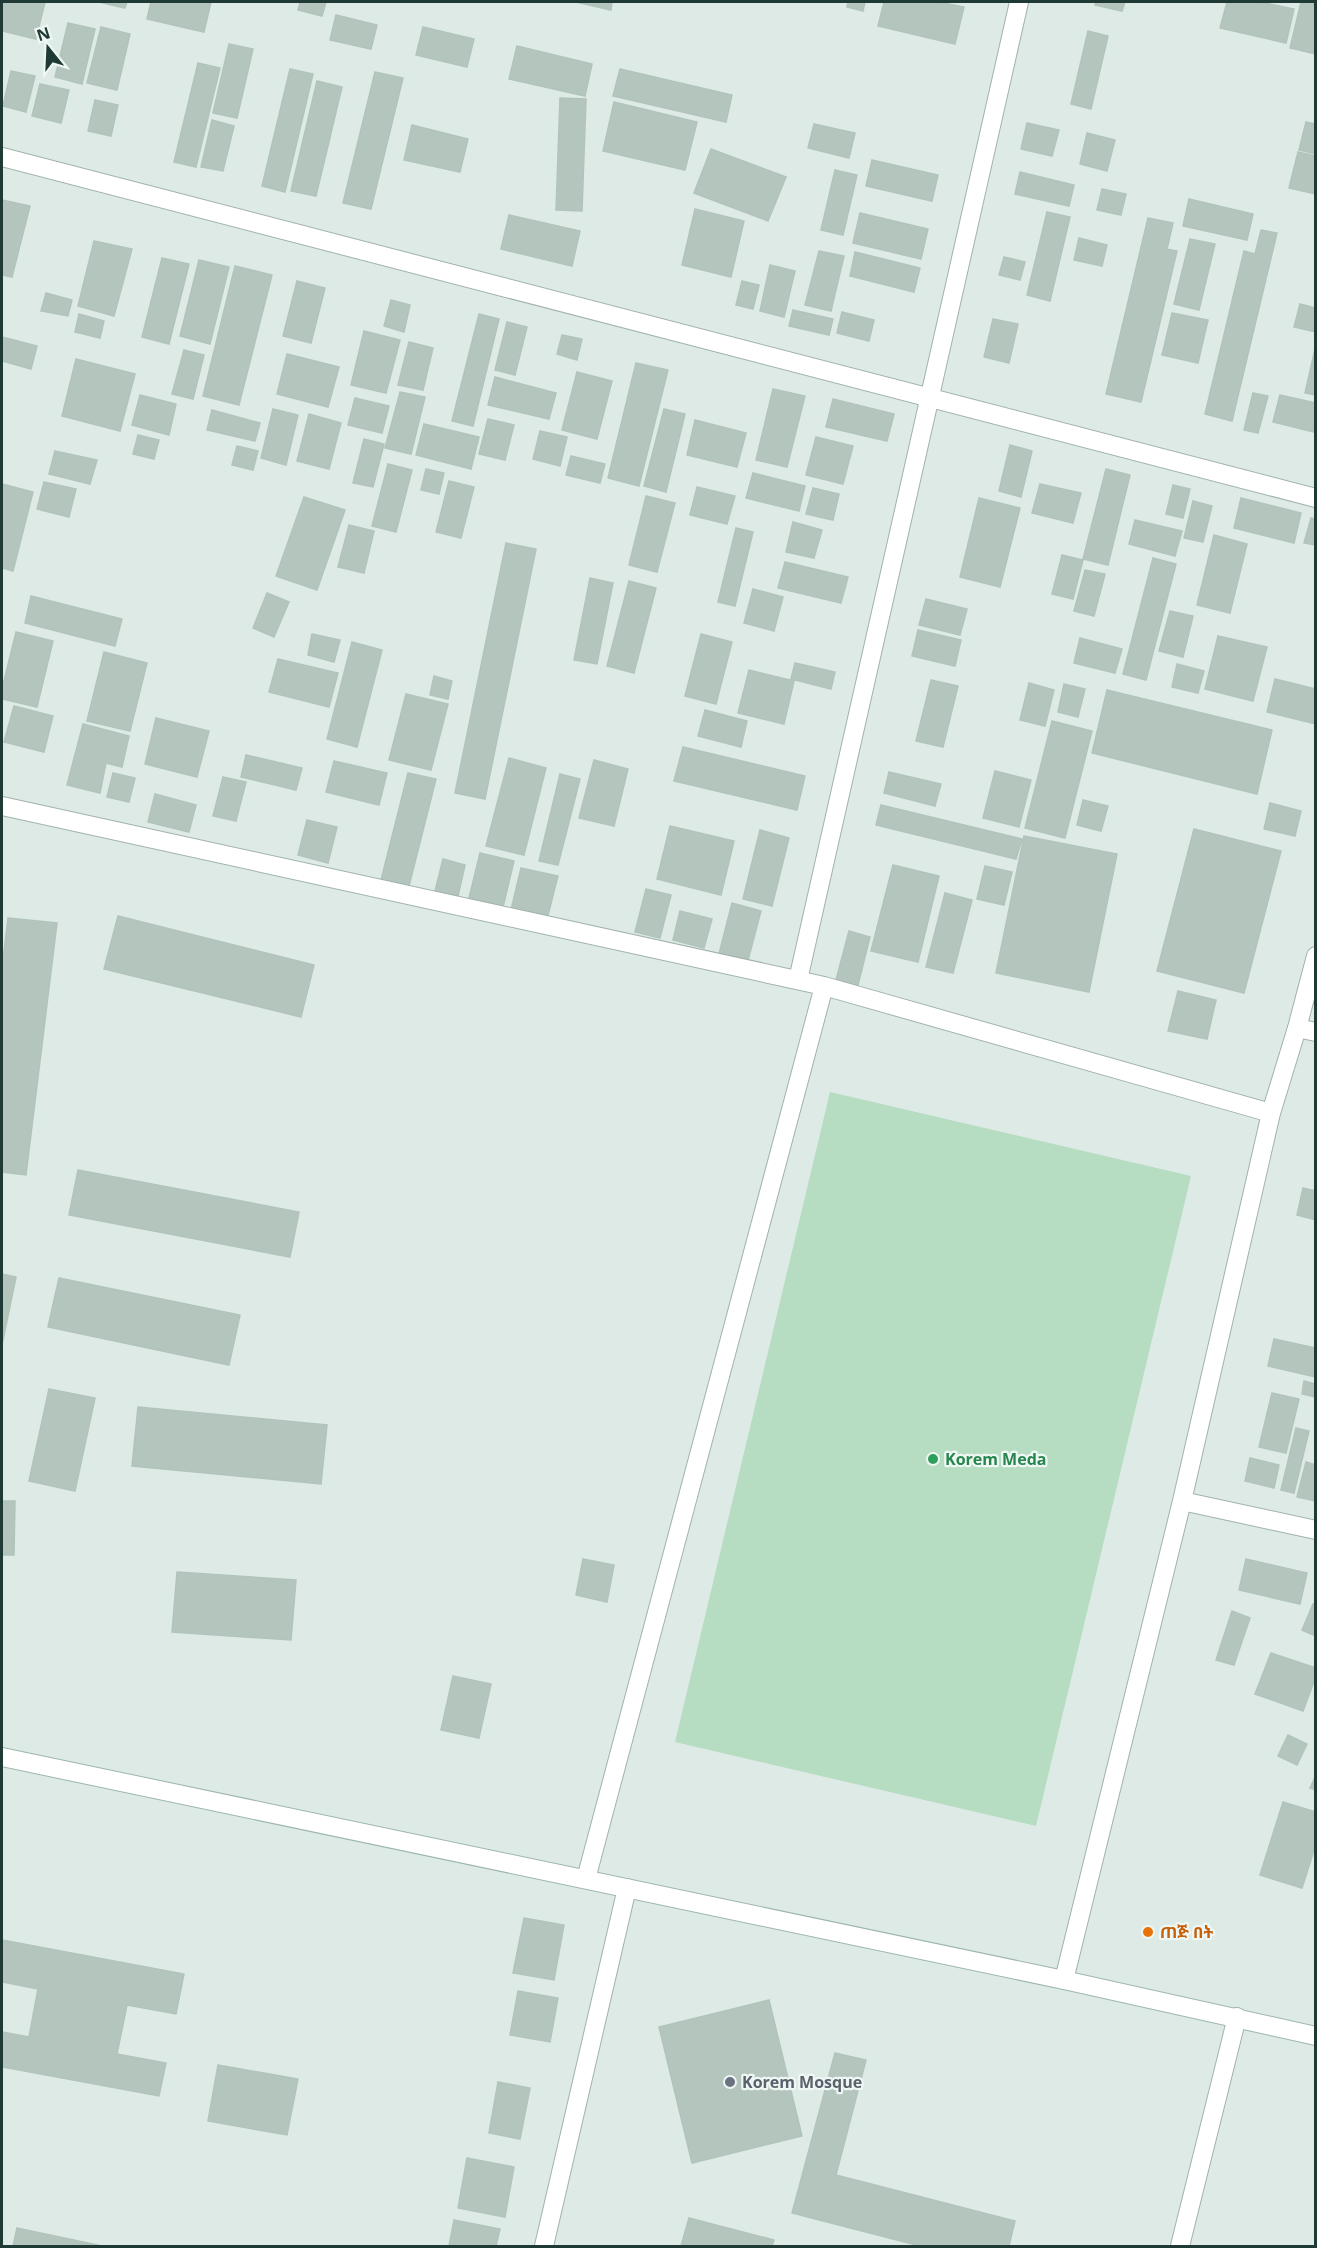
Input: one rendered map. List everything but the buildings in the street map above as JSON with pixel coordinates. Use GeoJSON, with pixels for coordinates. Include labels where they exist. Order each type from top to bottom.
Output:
{"type":"FeatureCollection","features":[{"type":"Feature","properties":{"kind":"street"},"geometry":{"type":"LineString","coordinates":[[798,980],[1019,2]]}},
{"type":"Feature","properties":{"kind":"street"},"geometry":{"type":"LineString","coordinates":[[2,157],[1316,498]]}},
{"type":"Feature","properties":{"kind":"street"},"geometry":{"type":"LineString","coordinates":[[2,806],[824,986],[1271,1113]]}},
{"type":"Feature","properties":{"kind":"street"},"geometry":{"type":"LineString","coordinates":[[1064,1980],[1182,1501],[1271,1113],[1316,956]]}},
{"type":"Feature","properties":{"kind":"street"},"geometry":{"type":"LineString","coordinates":[[586,1879],[824,986]]}},
{"type":"Feature","properties":{"kind":"street"},"geometry":{"type":"LineString","coordinates":[[1297,1028],[1316,1032]]}},
{"type":"Feature","properties":{"kind":"street"},"geometry":{"type":"LineString","coordinates":[[1182,1501],[1316,1530]]}},
{"type":"Feature","properties":{"kind":"street"},"geometry":{"type":"LineString","coordinates":[[2,1757],[1064,1980],[1316,2036]]}},
{"type":"Feature","properties":{"kind":"street"},"geometry":{"type":"LineString","coordinates":[[544,2247],[627,1888]]}},
{"type":"Feature","properties":{"kind":"street"},"geometry":{"type":"LineString","coordinates":[[1180,2247],[1237,2018]]}},
{"type":"Feature","properties":{"kind":"green space","name":"Korem Meda"},"geometry":{"type":"Polygon","coordinates":[[[830,1092],[1191,1176],[1036,1826],[675,1742],[830,1092]]]}},
{"type":"Feature","properties":{"kind":"place","name":"Korem Meda"},"geometry":{"type":"Point","coordinates":[933,1459]}},
{"type":"Feature","properties":{"kind":"place","name":"ጠጅ በት"},"geometry":{"type":"Point","coordinates":[1148,1932]}},
{"type":"Feature","properties":{"kind":"place","name":"Korem Mosque"},"geometry":{"type":"Point","coordinates":[730,2082]}}]}
